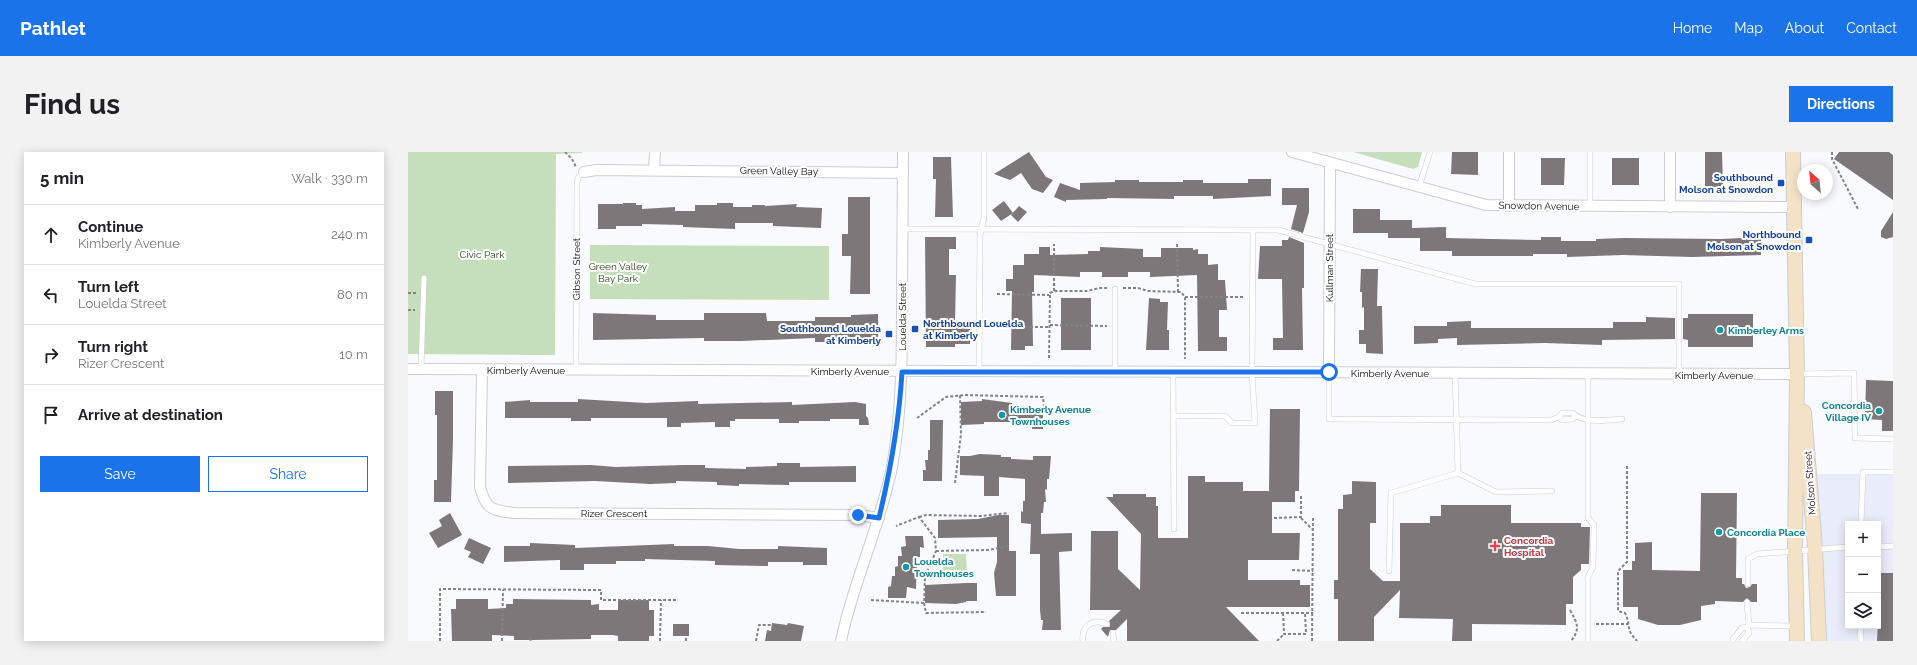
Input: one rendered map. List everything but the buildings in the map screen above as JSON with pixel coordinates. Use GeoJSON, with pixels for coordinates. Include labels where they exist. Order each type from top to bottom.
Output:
{"type":"FeatureCollection","features":[{"type":"Feature","properties":{"kind":"street"},"geometry":{"type":"LineString","coordinates":[[654,170],[655,152]]}},
{"type":"Feature","properties":{"kind":"street","name":"Louelda Street"},"geometry":{"type":"LineString","coordinates":[[840,641],[848,606],[879,518],[894,452],[900,414],[902,372],[903,152]]}},
{"type":"Feature","properties":{"kind":"street","name":"Snowdon Avenue"},"geometry":{"type":"LineString","coordinates":[[1292,152],[1330,164],[1479,204],[1590,207],[1794,207]]}},
{"type":"Feature","properties":{"kind":"street"},"geometry":{"type":"LineString","coordinates":[[1509,152],[1509,206]]}},
{"type":"Feature","properties":{"kind":"street"},"geometry":{"type":"LineString","coordinates":[[1670,152],[1670,207]]}},
{"type":"Feature","properties":{"kind":"street","name":"Molson Street"},"geometry":{"type":"LineString","coordinates":[[1793,152],[1797,374],[1795,551],[1797,641]]}},
{"type":"Feature","properties":{"kind":"street","name":"Kullman Street"},"geometry":{"type":"LineString","coordinates":[[1329,372],[1330,164]]}},
{"type":"Feature","properties":{"kind":"street","name":"Green Valley Bay"},"geometry":{"type":"LineString","coordinates":[[582,173],[596,170],[903,173]]}},
{"type":"Feature","properties":{"kind":"street","name":"Kimberly Avenue"},"geometry":{"type":"LineString","coordinates":[[408,369],[902,372],[1797,374]]}},
{"type":"Feature","properties":{"kind":"street","name":"Rizer Crescent"},"geometry":{"type":"LineString","coordinates":[[482,370],[480,487],[484,499],[494,510],[514,513],[858,515],[879,518]]}},
{"type":"Feature","properties":{"kind":"street","name":"Molson Street"},"geometry":{"type":"LineString","coordinates":[[1797,374],[1805,421],[1815,548],[1819,641]]}},
{"type":"Feature","properties":{"kind":"lane"},"geometry":{"type":"LineString","coordinates":[[979,371],[982,228],[984,218],[984,152]]}},
{"type":"Feature","properties":{"kind":"lane"},"geometry":{"type":"LineString","coordinates":[[1418,188],[1430,152]]}},
{"type":"Feature","properties":{"kind":"lane"},"geometry":{"type":"LineString","coordinates":[[1590,152],[1590,207]]}},
{"type":"Feature","properties":{"kind":"lane","name":"Gibson Street"},"geometry":{"type":"LineString","coordinates":[[576,369],[577,182],[582,173]]}},
{"type":"Feature","properties":{"kind":"lane"},"geometry":{"type":"LineString","coordinates":[[902,229],[982,228],[1278,230],[1475,284],[1679,284],[1679,374]]}},
{"type":"Feature","properties":{"kind":"lane"},"geometry":{"type":"LineString","coordinates":[[1173,416],[1225,416],[1232,423],[1255,423],[1252,373],[1253,230]]}},
{"type":"Feature","properties":{"kind":"lane"},"geometry":{"type":"LineString","coordinates":[[421,370],[424,278]]}},
{"type":"Feature","properties":{"kind":"lane"},"geometry":{"type":"LineString","coordinates":[[1114,372],[1115,289]]}},
{"type":"Feature","properties":{"kind":"lane"},"geometry":{"type":"LineString","coordinates":[[1173,372],[1174,529]]}},
{"type":"Feature","properties":{"kind":"lane"},"geometry":{"type":"LineString","coordinates":[[1329,372],[1329,419],[1456,421],[1551,420],[1559,417],[1563,413],[1573,413],[1575,416],[1589,420],[1622,419]]}},
{"type":"Feature","properties":{"kind":"lane"},"geometry":{"type":"LineString","coordinates":[[1454,373],[1458,473]]}},
{"type":"Feature","properties":{"kind":"lane"},"geometry":{"type":"LineString","coordinates":[[1797,374],[1854,373],[1855,438],[1893,439]]}},
{"type":"Feature","properties":{"kind":"lane"},"geometry":{"type":"LineString","coordinates":[[1588,374],[1588,518],[1594,525],[1594,567],[1588,577],[1588,641]]}},
{"type":"Feature","properties":{"kind":"lane"},"geometry":{"type":"LineString","coordinates":[[1861,521],[1863,472],[1893,472]]}},
{"type":"Feature","properties":{"kind":"lane"},"geometry":{"type":"LineString","coordinates":[[1389,572],[1391,493],[1458,473],[1496,492],[1552,491]]}},
{"type":"Feature","properties":{"kind":"lane"},"geometry":{"type":"LineString","coordinates":[[1881,547],[1893,546]]}},
{"type":"Feature","properties":{"kind":"lane"},"geometry":{"type":"LineString","coordinates":[[1748,584],[1748,559],[1758,554],[1815,548],[1845,547]]}},
{"type":"Feature","properties":{"kind":"lane"},"geometry":{"type":"LineString","coordinates":[[1742,641],[1749,633],[1747,602]]}},
{"type":"Feature","properties":{"kind":"lane"},"geometry":{"type":"LineString","coordinates":[[1083,641],[1084,631],[1091,623],[1096,621],[1107,624]]}},
{"type":"Feature","properties":{"kind":"lane"},"geometry":{"type":"LineString","coordinates":[[1733,641],[1733,638],[1742,628],[1748,626],[1797,626]]}},
{"type":"Feature","properties":{"kind":"lane"},"geometry":{"type":"LineString","coordinates":[[1860,629],[1861,641]]}},
{"type":"Feature","properties":{"kind":"lane"},"geometry":{"type":"LineString","coordinates":[[1113,632],[1114,641]]}},
{"type":"Feature","properties":{"kind":"path"},"geometry":{"type":"LineString","coordinates":[[565,152],[582,173]]}},
{"type":"Feature","properties":{"kind":"path"},"geometry":{"type":"LineString","coordinates":[[1832,152],[1832,159],[1858,209]]}},
{"type":"Feature","properties":{"kind":"path"},"geometry":{"type":"LineString","coordinates":[[1054,244],[1054,291]]}},
{"type":"Feature","properties":{"kind":"path"},"geometry":{"type":"LineString","coordinates":[[1177,244],[1178,292]]}},
{"type":"Feature","properties":{"kind":"path"},"geometry":{"type":"LineString","coordinates":[[997,294],[1049,295]]}},
{"type":"Feature","properties":{"kind":"path"},"geometry":{"type":"LineString","coordinates":[[1185,297],[1253,297]]}},
{"type":"Feature","properties":{"kind":"path"},"geometry":{"type":"LineString","coordinates":[[1000,327],[1114,326]]}},
{"type":"Feature","properties":{"kind":"path"},"geometry":{"type":"LineString","coordinates":[[955,483],[961,434],[960,395]]}},
{"type":"Feature","properties":{"kind":"path"},"geometry":{"type":"LineString","coordinates":[[917,418],[946,397],[960,395],[1043,397],[1044,406]]}},
{"type":"Feature","properties":{"kind":"path"},"geometry":{"type":"LineString","coordinates":[[1627,466],[1627,562],[1618,571],[1618,611],[1625,613],[1629,632],[1637,641]]}},
{"type":"Feature","properties":{"kind":"path"},"geometry":{"type":"LineString","coordinates":[[1301,494],[1301,518],[1313,530]]}},
{"type":"Feature","properties":{"kind":"path"},"geometry":{"type":"LineString","coordinates":[[896,526],[926,515],[981,516],[1008,513]]}},
{"type":"Feature","properties":{"kind":"path"},"geometry":{"type":"LineString","coordinates":[[919,517],[935,538],[936,551],[925,577],[924,603],[926,613],[986,612]]}},
{"type":"Feature","properties":{"kind":"path"},"geometry":{"type":"LineString","coordinates":[[1312,641],[1313,517]]}},
{"type":"Feature","properties":{"kind":"path"},"geometry":{"type":"LineString","coordinates":[[1274,518],[1301,518]]}},
{"type":"Feature","properties":{"kind":"path"},"geometry":{"type":"LineString","coordinates":[[936,551],[988,550],[1010,546]]}},
{"type":"Feature","properties":{"kind":"path"},"geometry":{"type":"LineString","coordinates":[[1292,570],[1313,571]]}},
{"type":"Feature","properties":{"kind":"path"},"geometry":{"type":"LineString","coordinates":[[440,641],[440,590],[601,590],[601,600],[676,600]]}},
{"type":"Feature","properties":{"kind":"path"},"geometry":{"type":"LineString","coordinates":[[502,641],[503,590]]}},
{"type":"Feature","properties":{"kind":"path"},"geometry":{"type":"LineString","coordinates":[[660,641],[661,600]]}},
{"type":"Feature","properties":{"kind":"path"},"geometry":{"type":"LineString","coordinates":[[871,600],[924,603]]}},
{"type":"Feature","properties":{"kind":"path"},"geometry":{"type":"LineString","coordinates":[[1570,610],[1577,624],[1577,633],[1570,641]]}},
{"type":"Feature","properties":{"kind":"path"},"geometry":{"type":"LineString","coordinates":[[1241,613],[1313,613]]}},
{"type":"Feature","properties":{"kind":"path"},"geometry":{"type":"LineString","coordinates":[[1277,641],[1284,634],[1284,613]]}},
{"type":"Feature","properties":{"kind":"path"},"geometry":{"type":"LineString","coordinates":[[1284,634],[1306,634],[1305,613]]}},
{"type":"Feature","properties":{"kind":"path"},"geometry":{"type":"LineString","coordinates":[[1605,624],[1628,624]]}},
{"type":"Feature","properties":{"kind":"path"},"geometry":{"type":"LineString","coordinates":[[756,641],[759,625],[771,625]]}},
{"type":"Feature","properties":{"kind":"shaded area"},"geometry":{"type":"Polygon","coordinates":[[[1808,474],[1893,474],[1893,641],[1811,641],[1808,474]]]}},
{"type":"Feature","properties":{"kind":"green space","name":"Civic Park"},"geometry":{"type":"Polygon","coordinates":[[[408,152],[582,152],[556,154],[555,355],[408,354],[408,152]]]}},
{"type":"Feature","properties":{"kind":"green space"},"geometry":{"type":"Polygon","coordinates":[[[1353,152],[1422,152],[1418,167],[1413,169],[1353,152]]]}},
{"type":"Feature","properties":{"kind":"green space","name":"Green Valley Bay Park"},"geometry":{"type":"Polygon","coordinates":[[[590,245],[829,246],[829,300],[590,299],[590,245]]]}},
{"type":"Feature","properties":{"kind":"green space"},"geometry":{"type":"Polygon","coordinates":[[[943,554],[966,554],[967,574],[943,574],[943,554]]]}},
{"type":"Feature","properties":{"kind":"place","name":"Southbound Molson at Snowdon"},"geometry":{"type":"Point","coordinates":[1781,183]}},
{"type":"Feature","properties":{"kind":"place","name":"Northbound Molson at Snowdon"},"geometry":{"type":"Point","coordinates":[1809,240]}},
{"type":"Feature","properties":{"kind":"place","name":"Northbound Louelda at Kimberly"},"geometry":{"type":"Point","coordinates":[915,329]}},
{"type":"Feature","properties":{"kind":"place","name":"Kimberley Arms"},"geometry":{"type":"Point","coordinates":[1720,330]}},
{"type":"Feature","properties":{"kind":"place","name":"Southbound Louelda at Kimberly"},"geometry":{"type":"Point","coordinates":[889,334]}},
{"type":"Feature","properties":{"kind":"place","name":"Concordia Village IV"},"geometry":{"type":"Point","coordinates":[1879,411]}},
{"type":"Feature","properties":{"kind":"place","name":"Kimberly Avenue Townhouses"},"geometry":{"type":"Point","coordinates":[1002,415]}},
{"type":"Feature","properties":{"kind":"place","name":"Concordia Place"},"geometry":{"type":"Point","coordinates":[1719,532]}},
{"type":"Feature","properties":{"kind":"place","name":"Concordia Hospital"},"geometry":{"type":"Point","coordinates":[1495,546]}},
{"type":"Feature","properties":{"kind":"place","name":"Louelda Townhouses"},"geometry":{"type":"Point","coordinates":[906,567]}},
{"type":"Feature","properties":{"kind":"route"},"geometry":{"type":"LineString","coordinates":[[858,515],[879,518],[892,467],[900,414],[902,372],[1329,372]]}}]}
